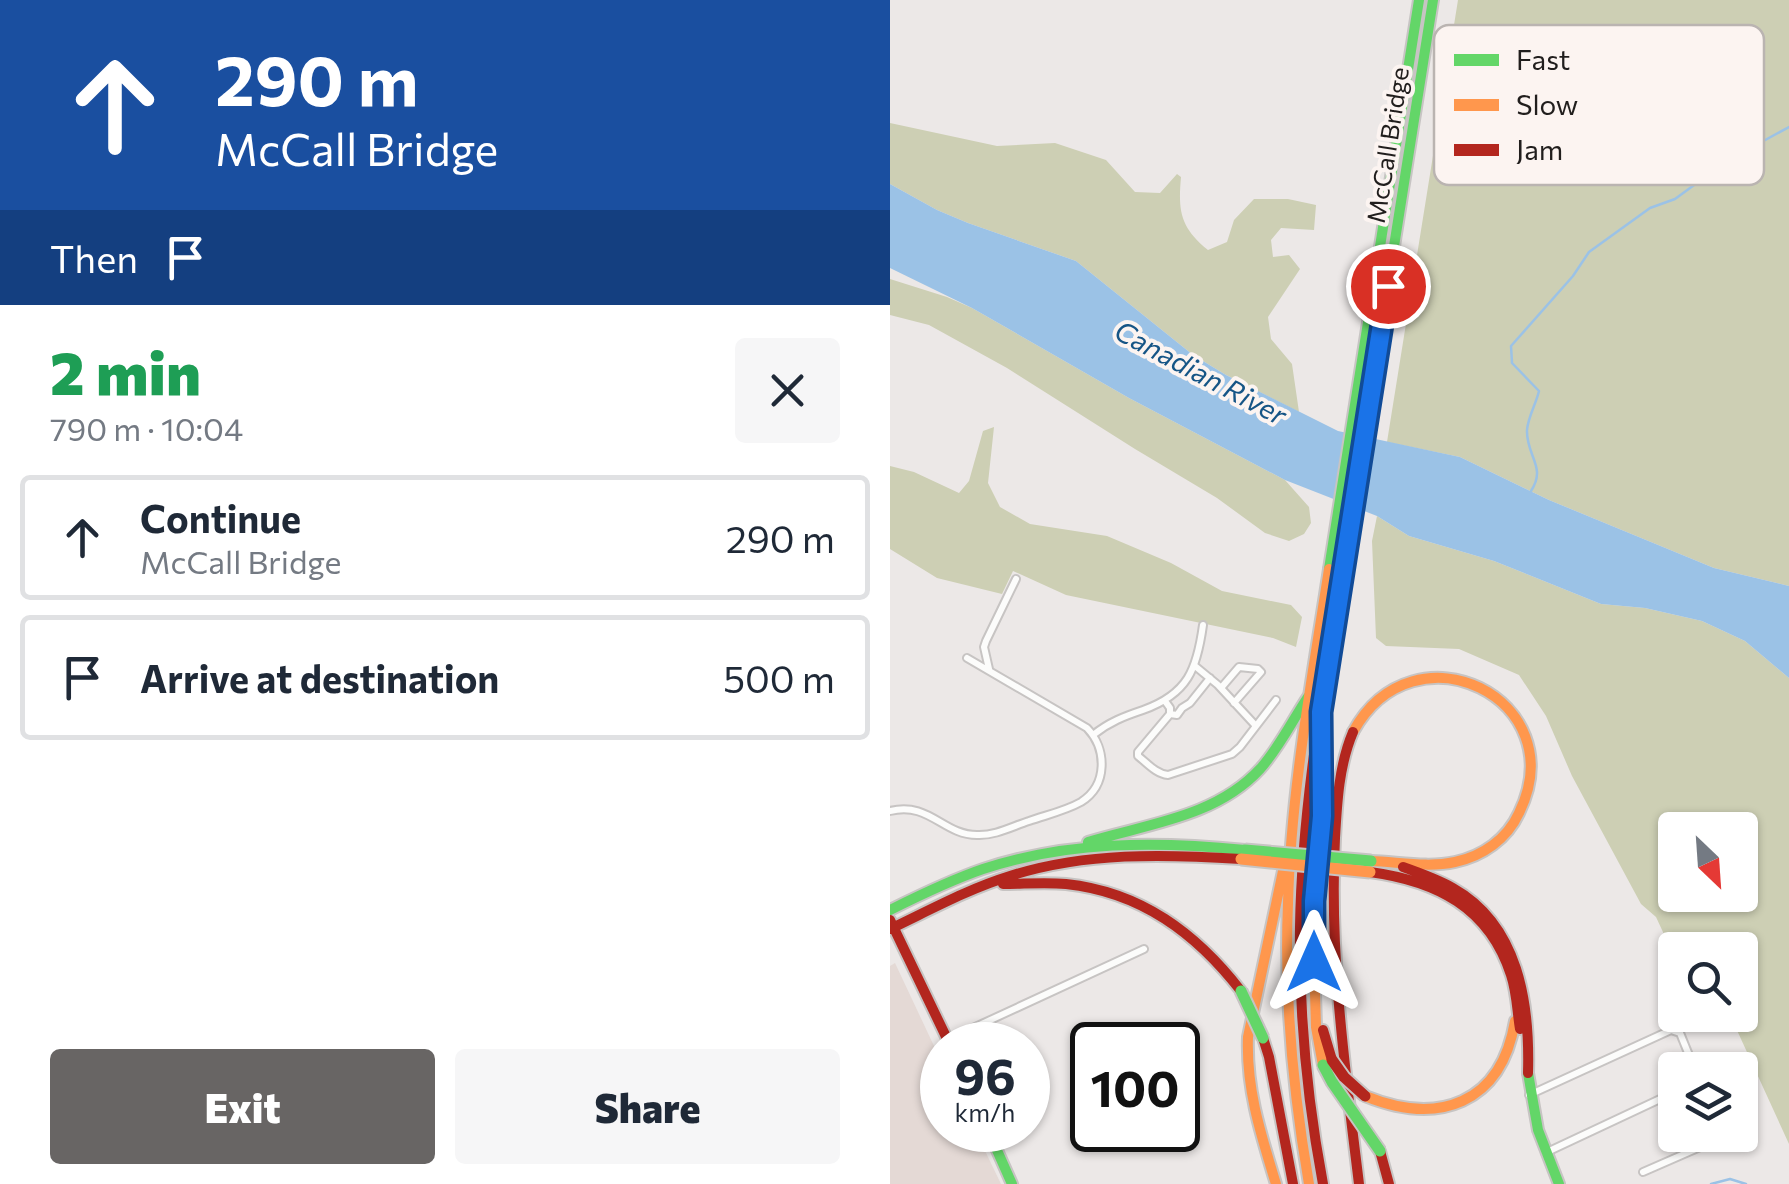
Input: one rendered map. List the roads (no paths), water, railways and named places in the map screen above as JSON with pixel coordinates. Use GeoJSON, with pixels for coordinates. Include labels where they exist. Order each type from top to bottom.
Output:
{"type":"FeatureCollection","features":[{"type":"Feature","properties":{"kind":"main road","name":"McCall Bridge"},"geometry":{"type":"LineString","coordinates":[[1321,712],[1321,667],[1419,0]]}},
{"type":"Feature","properties":{"kind":"main road","name":"McCall Bridge"},"geometry":{"type":"LineString","coordinates":[[1291,833],[1310,694],[1321,667],[1432,0]]}},
{"type":"Feature","properties":{"kind":"main road"},"geometry":{"type":"LineString","coordinates":[[1359,1184],[1332,934],[1334,850],[1344,756],[1366,710],[1398,686],[1444,677],[1470,682],[1491,693],[1512,713],[1528,743],[1530,783],[1518,818],[1501,839],[1465,860],[1370,866]]}},
{"type":"Feature","properties":{"kind":"main road"},"geometry":{"type":"LineString","coordinates":[[890,910],[982,870],[1193,814],[1231,794],[1254,776],[1310,694]]}},
{"type":"Feature","properties":{"kind":"main road"},"geometry":{"type":"LineString","coordinates":[[1321,712],[1322,816],[1314,901],[1314,962],[1322,1024],[1332,1082],[1374,1139],[1390,1184]]}},
{"type":"Feature","properties":{"kind":"main road"},"geometry":{"type":"LineString","coordinates":[[1321,712],[1304,840],[1300,937],[1306,1073],[1323,1184]]}},
{"type":"Feature","properties":{"kind":"main road"},"geometry":{"type":"LineString","coordinates":[[1276,1184],[1251,1101],[1246,1060],[1254,1002],[1291,833]]}},
{"type":"Feature","properties":{"kind":"main road"},"geometry":{"type":"LineString","coordinates":[[1291,833],[1286,923],[1288,1020],[1295,1106],[1308,1184]]}},
{"type":"Feature","properties":{"kind":"main road"},"geometry":{"type":"LineString","coordinates":[[1063,850],[1148,843],[1402,866],[1447,882],[1492,920],[1513,955],[1521,982],[1534,1126],[1560,1184]]}},
{"type":"Feature","properties":{"kind":"main road"},"geometry":{"type":"LineString","coordinates":[[938,1022],[891,926],[984,884],[1038,869],[1095,858],[1243,854]]}},
{"type":"Feature","properties":{"kind":"main road"},"geometry":{"type":"LineString","coordinates":[[1370,866],[1432,885],[1473,913],[1493,938],[1506,962],[1514,990],[1528,1072]]}},
{"type":"Feature","properties":{"kind":"main road"},"geometry":{"type":"LineString","coordinates":[[984,884],[1068,884],[1102,890],[1144,904],[1196,938],[1241,991],[1263,1038],[1293,1184]]}},
{"type":"Feature","properties":{"kind":"main road"},"geometry":{"type":"LineString","coordinates":[[1328,1062],[1365,1096],[1390,1107],[1435,1110],[1467,1098],[1501,1065],[1511,1043],[1516,1011]]}},
{"type":"Feature","properties":{"kind":"main road"},"geometry":{"type":"LineString","coordinates":[[998,1152],[1012,1184]]}},
{"type":"Feature","properties":{"kind":"street"},"geometry":{"type":"LineString","coordinates":[[989,671],[984,647],[1016,579]]}},
{"type":"Feature","properties":{"kind":"street"},"geometry":{"type":"LineString","coordinates":[[1094,735],[1118,719],[1162,702],[1181,687],[1194,669],[1203,625]]}},
{"type":"Feature","properties":{"kind":"street"},"geometry":{"type":"LineString","coordinates":[[890,811],[919,810],[954,829],[979,836],[1070,806],[1090,795],[1101,775],[1101,752],[1094,735],[1076,720],[967,658]]}},
{"type":"Feature","properties":{"kind":"street"},"geometry":{"type":"LineString","coordinates":[[1221,688],[1239,667],[1261,672],[1234,703]]}},
{"type":"Feature","properties":{"kind":"street"},"geometry":{"type":"LineString","coordinates":[[1194,669],[1221,688],[1256,726]]}},
{"type":"Feature","properties":{"kind":"street"},"geometry":{"type":"LineString","coordinates":[[1162,702],[1177,715],[1190,704],[1208,677]]}},
{"type":"Feature","properties":{"kind":"street"},"geometry":{"type":"LineString","coordinates":[[1169,712],[1138,752],[1145,762],[1168,776],[1232,754],[1276,700]]}},
{"type":"Feature","properties":{"kind":"street"},"geometry":{"type":"LineString","coordinates":[[990,1022],[1144,949]]}},
{"type":"Feature","properties":{"kind":"street"},"geometry":{"type":"LineString","coordinates":[[1530,1096],[1673,1030],[1680,1033],[1688,1052]]}},
{"type":"Feature","properties":{"kind":"street"},"geometry":{"type":"LineString","coordinates":[[1544,1154],[1658,1100]]}},
{"type":"Feature","properties":{"kind":"street"},"geometry":{"type":"LineString","coordinates":[[1643,1172],[1686,1152]]}},
{"type":"Feature","properties":{"kind":"water","name":"Canadian River"},"geometry":{"type":"Polygon","coordinates":[[[890,184],[968,223],[1076,261],[1193,355],[1338,431],[1460,457],[1549,500],[1714,568],[1789,586],[1789,678],[1745,641],[1702,621],[1645,608],[1601,604],[1494,561],[1409,536],[1377,516],[1285,480],[1129,398],[972,308],[890,268],[890,184]]]}},
{"type":"Feature","properties":{"kind":"waterway"},"geometry":{"type":"LineString","coordinates":[[1764,141],[1789,127]]}},
{"type":"Feature","properties":{"kind":"waterway"},"geometry":{"type":"LineString","coordinates":[[1531,491],[1537,468],[1527,430],[1539,391],[1512,363],[1511,346],[1573,276],[1589,252],[1650,208],[1675,199],[1694,185]]}},
{"type":"Feature","properties":{"kind":"waterway"},"geometry":{"type":"LineString","coordinates":[[1711,1184],[1730,1179],[1746,1184]]}}]}
